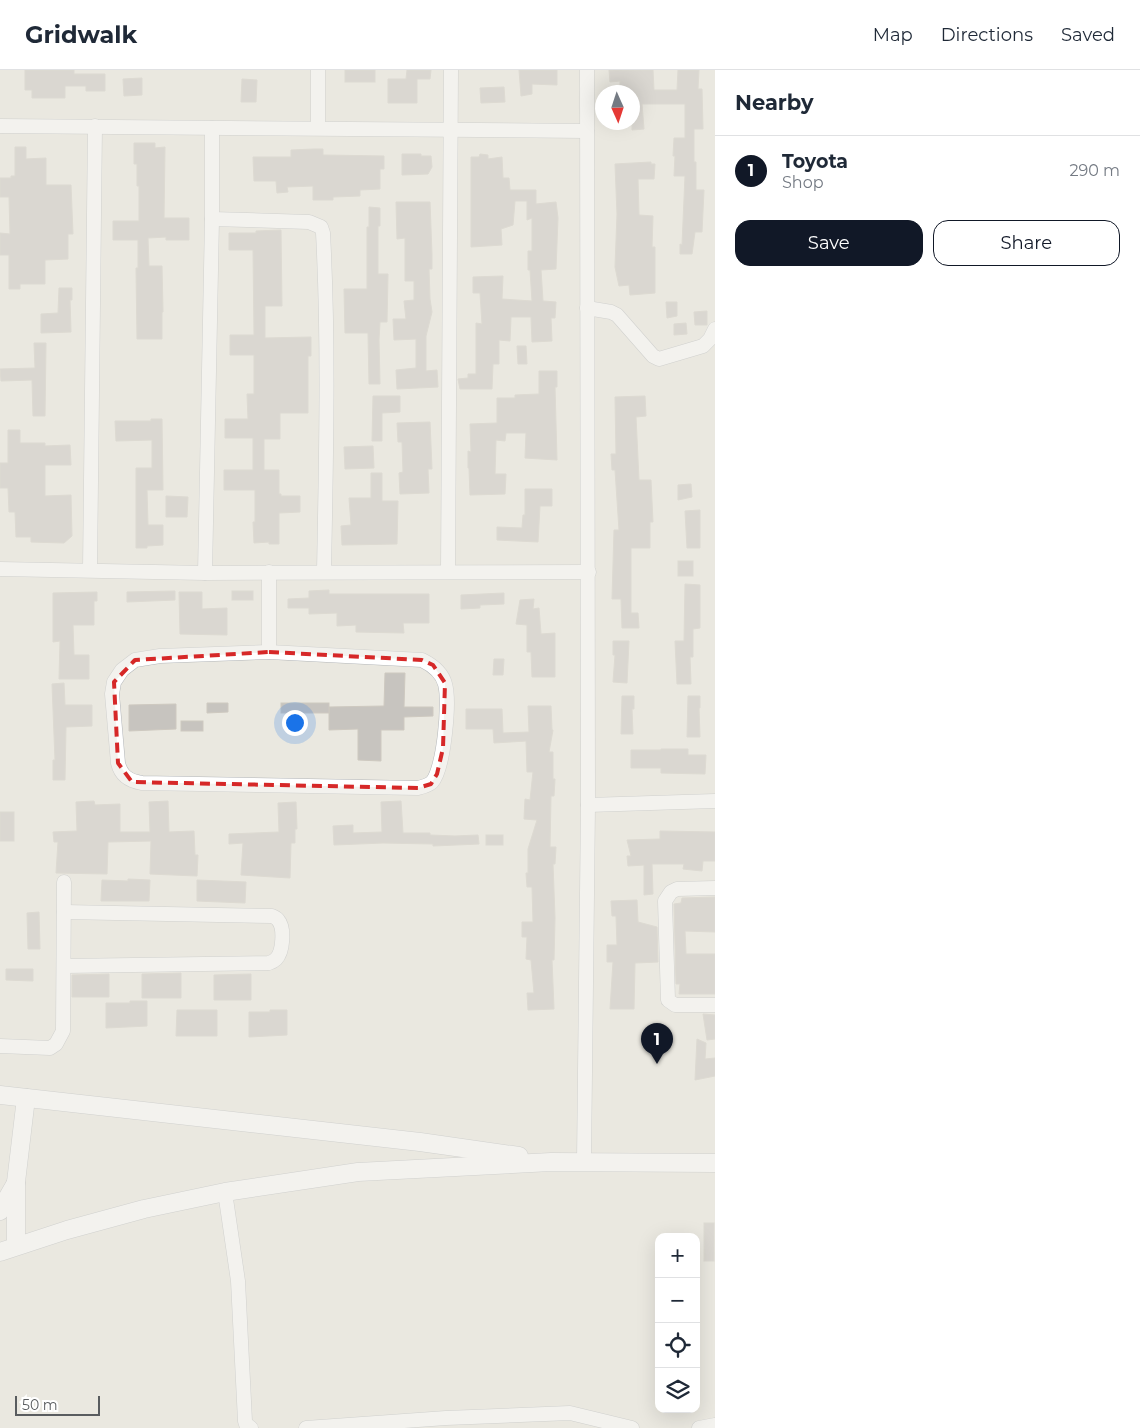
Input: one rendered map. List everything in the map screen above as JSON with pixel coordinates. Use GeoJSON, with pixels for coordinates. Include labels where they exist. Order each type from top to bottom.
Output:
{"type":"FeatureCollection","features":[{"type":"Feature","properties":{"kind":"street"},"geometry":{"type":"LineString","coordinates":[[318,70],[318,128]]}},
{"type":"Feature","properties":{"kind":"street"},"geometry":{"type":"LineString","coordinates":[[448,571],[452,70]]}},
{"type":"Feature","properties":{"kind":"street"},"geometry":{"type":"LineString","coordinates":[[584,1161],[589,572],[587,70]]}},
{"type":"Feature","properties":{"kind":"street"},"geometry":{"type":"LineString","coordinates":[[0,126],[587,131]]}},
{"type":"Feature","properties":{"kind":"street"},"geometry":{"type":"LineString","coordinates":[[90,570],[95,126]]}},
{"type":"Feature","properties":{"kind":"street"},"geometry":{"type":"LineString","coordinates":[[205,573],[212,128]]}},
{"type":"Feature","properties":{"kind":"street"},"geometry":{"type":"LineString","coordinates":[[212,219],[309,222],[321,227],[323,233],[326,286],[327,398],[324,572]]}},
{"type":"Feature","properties":{"kind":"street"},"geometry":{"type":"LineString","coordinates":[[587,308],[612,312],[617,315],[653,356],[659,359],[703,346],[710,339],[715,329]]}},
{"type":"Feature","properties":{"kind":"street"},"geometry":{"type":"LineString","coordinates":[[0,569],[205,573],[589,572]]}},
{"type":"Feature","properties":{"kind":"street"},"geometry":{"type":"LineString","coordinates":[[269,572],[269,652]]}},
{"type":"Feature","properties":{"kind":"street"},"geometry":{"type":"LineString","coordinates":[[269,652],[422,660],[433,665],[445,683],[446,696],[444,748],[437,774],[431,784],[418,788],[142,784],[132,782],[120,771],[112,694],[114,682],[128,665],[135,660],[160,656],[269,652]]}},
{"type":"Feature","properties":{"kind":"street"},"geometry":{"type":"LineString","coordinates":[[588,805],[715,801]]}},
{"type":"Feature","properties":{"kind":"street"},"geometry":{"type":"LineString","coordinates":[[0,1046],[50,1048],[56,1044],[63,1031],[64,882]]}},
{"type":"Feature","properties":{"kind":"street"},"geometry":{"type":"LineString","coordinates":[[715,888],[677,889],[671,892],[665,901],[668,1000],[675,1005],[715,1005]]}},
{"type":"Feature","properties":{"kind":"street"},"geometry":{"type":"LineString","coordinates":[[64,912],[272,916],[278,920],[282,927],[280,951],[277,958],[269,963],[64,966]]}},
{"type":"Feature","properties":{"kind":"street"},"geometry":{"type":"LineString","coordinates":[[0,1095],[420,1142],[551,1162]]}},
{"type":"Feature","properties":{"kind":"street"},"geometry":{"type":"LineString","coordinates":[[26,1098],[8,1249],[67,1230],[144,1209],[225,1192],[358,1172],[584,1161],[715,1163]]}},
{"type":"Feature","properties":{"kind":"street"},"geometry":{"type":"LineString","coordinates":[[0,1211],[16,1182]]}},
{"type":"Feature","properties":{"kind":"street"},"geometry":{"type":"LineString","coordinates":[[225,1192],[238,1282],[245,1421],[251,1428]]}},
{"type":"Feature","properties":{"kind":"street"},"geometry":{"type":"LineString","coordinates":[[306,1428],[446,1418],[570,1414],[632,1428]]}},
{"type":"Feature","properties":{"kind":"street"},"geometry":{"type":"LineString","coordinates":[[699,1428],[715,1425]]}},
{"type":"Feature","properties":{"kind":"highlighted area"},"geometry":{"type":"Polygon","coordinates":[[[269,652],[422,660],[433,665],[445,683],[443,748],[437,774],[431,784],[418,788],[132,782],[118,763],[114,682],[135,660],[269,652]]]}},
{"type":"Feature","properties":{"kind":"building"},"geometry":{"type":"Polygon","coordinates":[[[25,70],[74,70],[74,74],[105,74],[105,91],[86,91],[86,86],[65,86],[65,98],[32,98],[32,90],[25,90],[25,70]]]}},
{"type":"Feature","properties":{"kind":"building"},"geometry":{"type":"Polygon","coordinates":[[[345,70],[375,70],[375,82],[345,82],[345,70]]]}},
{"type":"Feature","properties":{"kind":"building"},"geometry":{"type":"Polygon","coordinates":[[[407,70],[431,70],[430,79],[417,79],[417,103],[388,103],[388,79],[406,79],[407,70]]]}},
{"type":"Feature","properties":{"kind":"building"},"geometry":{"type":"Polygon","coordinates":[[[519,70],[557,70],[557,85],[532,84],[532,94],[521,96],[519,70]]]}},
{"type":"Feature","properties":{"kind":"building"},"geometry":{"type":"Polygon","coordinates":[[[609,70],[653,70],[654,90],[677,90],[678,70],[699,70],[698,89],[702,89],[703,129],[694,129],[694,162],[696,162],[696,190],[704,190],[702,232],[695,232],[692,254],[680,254],[685,176],[674,176],[675,156],[673,156],[674,138],[685,138],[685,104],[642,104],[644,129],[640,129],[640,85],[620,85],[620,81],[610,82],[609,70]]]}},
{"type":"Feature","properties":{"kind":"building"},"geometry":{"type":"Polygon","coordinates":[[[142,78],[142,95],[124,96],[123,79],[142,78]]]}},
{"type":"Feature","properties":{"kind":"building"},"geometry":{"type":"Polygon","coordinates":[[[242,79],[257,80],[256,102],[241,102],[242,79]]]}},
{"type":"Feature","properties":{"kind":"building"},"geometry":{"type":"Polygon","coordinates":[[[504,87],[505,102],[481,103],[480,88],[504,87]]]}},
{"type":"Feature","properties":{"kind":"building"},"geometry":{"type":"Polygon","coordinates":[[[134,143],[155,143],[155,148],[165,147],[164,218],[189,218],[189,240],[166,240],[166,237],[148,238],[149,266],[162,266],[162,339],[137,339],[136,268],[138,268],[138,240],[113,240],[113,221],[139,221],[139,186],[137,186],[137,164],[134,164],[134,143]]]}},
{"type":"Feature","properties":{"kind":"building"},"geometry":{"type":"Polygon","coordinates":[[[15,147],[26,147],[26,159],[46,158],[46,185],[71,185],[73,234],[68,234],[68,259],[45,260],[45,284],[20,284],[20,289],[9,289],[9,255],[0,255],[0,233],[10,234],[9,197],[0,197],[0,178],[15,176],[15,147]]]}},
{"type":"Feature","properties":{"kind":"building"},"geometry":{"type":"Polygon","coordinates":[[[323,149],[323,155],[384,156],[384,169],[380,169],[380,189],[360,190],[360,196],[333,197],[333,200],[313,200],[313,186],[287,187],[288,192],[277,193],[276,181],[254,181],[253,157],[291,157],[291,150],[323,149]]]}},
{"type":"Feature","properties":{"kind":"building"},"geometry":{"type":"Polygon","coordinates":[[[402,154],[431,156],[432,167],[428,174],[402,175],[402,154]]]}},
{"type":"Feature","properties":{"kind":"building"},"geometry":{"type":"Polygon","coordinates":[[[480,154],[488,155],[488,159],[502,157],[503,178],[509,178],[510,190],[536,190],[536,204],[556,202],[558,218],[556,269],[541,270],[543,301],[556,302],[555,318],[551,318],[552,341],[532,342],[531,317],[511,317],[510,341],[499,340],[499,364],[493,364],[492,389],[460,389],[458,379],[468,378],[468,374],[476,374],[476,323],[482,324],[480,293],[473,293],[473,277],[503,276],[502,299],[532,301],[530,270],[528,270],[528,251],[532,251],[532,218],[527,220],[527,201],[515,201],[513,225],[501,229],[502,245],[471,247],[471,157],[479,157],[480,154]]]}},
{"type":"Feature","properties":{"kind":"building"},"geometry":{"type":"Polygon","coordinates":[[[651,162],[651,164],[655,164],[654,179],[638,179],[639,215],[653,216],[652,247],[655,247],[655,293],[630,295],[629,285],[619,286],[615,267],[617,214],[615,164],[651,162]]]}},
{"type":"Feature","properties":{"kind":"building"},"geometry":{"type":"Polygon","coordinates":[[[396,202],[430,202],[432,269],[429,269],[432,312],[426,336],[426,371],[437,370],[438,387],[397,389],[396,370],[416,368],[416,339],[394,340],[393,319],[406,319],[404,301],[414,300],[414,281],[405,281],[405,238],[397,239],[396,202]]]}},
{"type":"Feature","properties":{"kind":"building"},"geometry":{"type":"Polygon","coordinates":[[[369,207],[380,208],[378,274],[388,274],[387,322],[380,322],[380,384],[369,384],[368,333],[345,333],[344,289],[367,289],[367,227],[369,227],[369,207]]]}},
{"type":"Feature","properties":{"kind":"building"},"geometry":{"type":"Polygon","coordinates":[[[281,230],[282,306],[265,306],[265,338],[311,337],[311,356],[308,356],[308,413],[280,413],[280,439],[264,439],[264,470],[279,470],[279,494],[281,496],[300,496],[300,512],[279,513],[279,544],[269,544],[269,542],[254,543],[255,490],[224,490],[224,470],[253,470],[253,438],[225,438],[225,419],[248,419],[247,394],[254,394],[254,355],[230,355],[230,335],[254,335],[253,250],[229,250],[229,233],[256,233],[256,231],[281,230]]]}},
{"type":"Feature","properties":{"kind":"building"},"geometry":{"type":"Polygon","coordinates":[[[59,288],[72,288],[72,300],[70,300],[71,332],[41,333],[41,314],[58,313],[59,288]]]}},
{"type":"Feature","properties":{"kind":"building"},"geometry":{"type":"Polygon","coordinates":[[[666,302],[677,302],[677,316],[667,318],[666,302]]]}},
{"type":"Feature","properties":{"kind":"building"},"geometry":{"type":"Polygon","coordinates":[[[707,311],[707,325],[695,325],[694,312],[707,311]]]}},
{"type":"Feature","properties":{"kind":"building"},"geometry":{"type":"Polygon","coordinates":[[[686,323],[687,334],[674,335],[674,324],[686,323]]]}},
{"type":"Feature","properties":{"kind":"building"},"geometry":{"type":"Polygon","coordinates":[[[34,343],[46,343],[45,416],[33,416],[32,380],[1,381],[0,369],[35,368],[34,343]]]}},
{"type":"Feature","properties":{"kind":"building"},"geometry":{"type":"Polygon","coordinates":[[[517,346],[526,346],[527,364],[518,364],[517,346]]]}},
{"type":"Feature","properties":{"kind":"building"},"geometry":{"type":"Polygon","coordinates":[[[539,371],[557,371],[557,387],[555,387],[557,460],[525,458],[526,433],[506,433],[505,441],[496,440],[495,474],[506,474],[505,494],[470,495],[468,451],[471,452],[470,424],[497,423],[497,398],[515,398],[515,395],[539,394],[539,371]]]}},
{"type":"Feature","properties":{"kind":"building"},"geometry":{"type":"Polygon","coordinates":[[[373,396],[400,396],[400,412],[382,413],[382,441],[372,441],[373,396]]]}},
{"type":"Feature","properties":{"kind":"building"},"geometry":{"type":"Polygon","coordinates":[[[645,396],[646,416],[636,417],[639,480],[651,480],[653,522],[650,522],[650,548],[631,548],[631,613],[638,613],[639,628],[622,628],[621,599],[612,599],[614,530],[619,530],[615,470],[612,470],[611,454],[616,454],[615,397],[645,396]]]}},
{"type":"Feature","properties":{"kind":"building"},"geometry":{"type":"Polygon","coordinates":[[[151,419],[162,419],[163,490],[147,490],[148,525],[163,525],[163,545],[136,548],[136,468],[152,468],[152,440],[116,441],[115,421],[151,421],[151,419]]]}},
{"type":"Feature","properties":{"kind":"building"},"geometry":{"type":"Polygon","coordinates":[[[430,422],[432,469],[428,469],[429,493],[400,494],[399,473],[403,472],[402,442],[398,442],[397,423],[430,422]]]}},
{"type":"Feature","properties":{"kind":"building"},"geometry":{"type":"Polygon","coordinates":[[[8,430],[20,430],[20,443],[45,443],[45,446],[70,445],[71,465],[45,465],[45,496],[71,495],[72,536],[64,543],[31,542],[31,537],[16,537],[15,512],[9,512],[8,488],[0,488],[0,463],[8,463],[8,430]]]}},
{"type":"Feature","properties":{"kind":"building"},"geometry":{"type":"Polygon","coordinates":[[[373,446],[374,468],[345,469],[344,447],[373,446]]]}},
{"type":"Feature","properties":{"kind":"building"},"geometry":{"type":"Polygon","coordinates":[[[371,473],[382,473],[382,501],[398,501],[397,544],[342,545],[341,526],[351,525],[349,498],[371,498],[371,473]]]}},
{"type":"Feature","properties":{"kind":"building"},"geometry":{"type":"Polygon","coordinates":[[[691,484],[692,497],[678,500],[678,485],[691,484]]]}},
{"type":"Feature","properties":{"kind":"building"},"geometry":{"type":"Polygon","coordinates":[[[525,489],[552,489],[552,506],[540,506],[538,542],[497,540],[497,527],[522,528],[523,515],[525,515],[525,489]]]}},
{"type":"Feature","properties":{"kind":"building"},"geometry":{"type":"Polygon","coordinates":[[[166,496],[188,497],[187,517],[166,517],[166,496]]]}},
{"type":"Feature","properties":{"kind":"building"},"geometry":{"type":"Polygon","coordinates":[[[700,510],[700,548],[687,548],[685,511],[700,510]]]}},
{"type":"Feature","properties":{"kind":"building"},"geometry":{"type":"Polygon","coordinates":[[[678,561],[693,561],[693,576],[678,576],[678,561]]]}},
{"type":"Feature","properties":{"kind":"building"},"geometry":{"type":"Polygon","coordinates":[[[685,584],[700,585],[700,628],[693,629],[693,657],[690,657],[691,684],[677,684],[675,641],[684,641],[685,584]]]}},
{"type":"Feature","properties":{"kind":"building"},"geometry":{"type":"Polygon","coordinates":[[[329,590],[329,594],[429,594],[429,623],[403,623],[404,633],[356,632],[356,625],[337,626],[337,613],[309,614],[309,608],[288,608],[288,599],[309,598],[309,591],[329,590]]]}},
{"type":"Feature","properties":{"kind":"building"},"geometry":{"type":"Polygon","coordinates":[[[175,591],[175,600],[127,602],[127,592],[175,591]]]}},
{"type":"Feature","properties":{"kind":"building"},"geometry":{"type":"Polygon","coordinates":[[[232,591],[253,591],[253,600],[232,600],[232,591]]]}},
{"type":"Feature","properties":{"kind":"building"},"geometry":{"type":"Polygon","coordinates":[[[97,592],[97,601],[94,601],[94,625],[73,625],[74,655],[89,655],[89,679],[59,679],[60,641],[53,642],[53,593],[97,592]]]}},
{"type":"Feature","properties":{"kind":"building"},"geometry":{"type":"Polygon","coordinates":[[[179,592],[202,592],[202,609],[227,608],[227,635],[180,634],[179,592]]]}},
{"type":"Feature","properties":{"kind":"building"},"geometry":{"type":"Polygon","coordinates":[[[504,593],[504,604],[480,605],[480,608],[461,609],[461,595],[504,593]]]}},
{"type":"Feature","properties":{"kind":"building"},"geometry":{"type":"Polygon","coordinates":[[[534,599],[533,609],[539,608],[541,634],[555,633],[555,677],[532,677],[531,652],[527,652],[527,625],[516,624],[520,600],[534,599]]]}},
{"type":"Feature","properties":{"kind":"building"},"geometry":{"type":"Polygon","coordinates":[[[613,641],[629,641],[627,683],[613,682],[615,655],[613,655],[613,641]]]}},
{"type":"Feature","properties":{"kind":"building"},"geometry":{"type":"Polygon","coordinates":[[[494,659],[504,659],[503,675],[493,675],[494,659]]]}},
{"type":"Feature","properties":{"kind":"building"},"geometry":{"type":"Polygon","coordinates":[[[385,673],[405,673],[404,707],[433,707],[433,716],[404,717],[404,730],[381,730],[381,761],[358,760],[358,729],[329,730],[329,707],[384,706],[385,673]]]}},
{"type":"Feature","properties":{"kind":"building"},"geometry":{"type":"Polygon","coordinates":[[[64,683],[65,705],[92,705],[92,726],[66,727],[65,780],[53,780],[53,760],[55,760],[52,684],[64,683]]]}},
{"type":"Feature","properties":{"kind":"building"},"geometry":{"type":"Polygon","coordinates":[[[622,696],[634,696],[634,709],[632,709],[633,734],[621,734],[622,696]]]}},
{"type":"Feature","properties":{"kind":"building"},"geometry":{"type":"Polygon","coordinates":[[[688,696],[700,696],[700,737],[687,737],[688,696]]]}},
{"type":"Feature","properties":{"kind":"building"},"geometry":{"type":"Polygon","coordinates":[[[207,703],[228,703],[228,712],[207,713],[207,703]]]}},
{"type":"Feature","properties":{"kind":"building"},"geometry":{"type":"Polygon","coordinates":[[[281,703],[329,703],[329,713],[281,713],[281,703]]]}},
{"type":"Feature","properties":{"kind":"building"},"geometry":{"type":"Polygon","coordinates":[[[176,704],[176,729],[129,731],[129,705],[176,704]]]}},
{"type":"Feature","properties":{"kind":"building"},"geometry":{"type":"Polygon","coordinates":[[[528,706],[551,706],[553,730],[549,752],[553,752],[553,779],[555,779],[554,796],[551,796],[550,847],[556,847],[555,864],[553,864],[555,918],[554,960],[552,960],[554,1009],[528,1010],[527,993],[534,993],[531,960],[526,959],[527,937],[522,937],[522,922],[533,922],[532,887],[527,887],[526,873],[528,873],[528,849],[537,820],[524,819],[525,799],[530,800],[533,772],[527,772],[526,741],[494,743],[493,729],[466,729],[466,709],[502,709],[503,733],[529,732],[528,706]]]}},
{"type":"Feature","properties":{"kind":"building"},"geometry":{"type":"Polygon","coordinates":[[[181,721],[203,721],[203,731],[181,731],[181,721]]]}},
{"type":"Feature","properties":{"kind":"building"},"geometry":{"type":"Polygon","coordinates":[[[688,749],[688,755],[706,755],[705,774],[661,773],[661,768],[631,768],[631,750],[688,749]]]}},
{"type":"Feature","properties":{"kind":"building"},"geometry":{"type":"Polygon","coordinates":[[[94,801],[95,805],[120,804],[120,832],[150,832],[149,802],[168,801],[169,832],[194,831],[195,855],[198,855],[197,876],[150,874],[151,841],[108,842],[107,874],[56,873],[58,842],[54,842],[53,832],[77,831],[76,802],[94,801]]]}},
{"type":"Feature","properties":{"kind":"building"},"geometry":{"type":"Polygon","coordinates":[[[401,801],[403,833],[430,833],[430,835],[455,836],[478,835],[479,844],[433,846],[433,844],[383,843],[334,845],[333,826],[353,825],[353,833],[382,832],[381,802],[401,801]]]}},
{"type":"Feature","properties":{"kind":"building"},"geometry":{"type":"Polygon","coordinates":[[[296,802],[297,829],[295,829],[295,843],[291,843],[290,878],[241,875],[243,843],[229,844],[229,834],[279,832],[278,803],[296,802]]]}},
{"type":"Feature","properties":{"kind":"building"},"geometry":{"type":"Polygon","coordinates":[[[0,812],[14,812],[14,841],[0,841],[0,812]]]}},
{"type":"Feature","properties":{"kind":"building"},"geometry":{"type":"Polygon","coordinates":[[[660,831],[715,832],[715,861],[703,861],[702,871],[683,869],[684,864],[652,864],[653,894],[644,895],[644,865],[628,866],[627,856],[631,856],[627,840],[660,839],[660,831]]]}},
{"type":"Feature","properties":{"kind":"building"},"geometry":{"type":"Polygon","coordinates":[[[486,835],[503,835],[503,845],[486,845],[486,835]]]}},
{"type":"Feature","properties":{"kind":"building"},"geometry":{"type":"Polygon","coordinates":[[[128,879],[150,880],[149,901],[101,901],[102,880],[128,881],[128,879]]]}},
{"type":"Feature","properties":{"kind":"building"},"geometry":{"type":"Polygon","coordinates":[[[197,880],[246,882],[245,903],[197,901],[197,880]]]}},
{"type":"Feature","properties":{"kind":"building"},"geometry":{"type":"Polygon","coordinates":[[[715,897],[715,932],[685,931],[686,954],[715,954],[715,994],[679,994],[680,984],[676,984],[674,904],[681,903],[682,898],[715,897]]]}},
{"type":"Feature","properties":{"kind":"building"},"geometry":{"type":"Polygon","coordinates":[[[637,900],[638,922],[657,927],[658,962],[635,963],[634,1009],[610,1009],[613,962],[607,962],[607,945],[617,945],[616,916],[612,916],[611,901],[637,900]]]}},
{"type":"Feature","properties":{"kind":"building"},"geometry":{"type":"Polygon","coordinates":[[[39,912],[40,949],[28,949],[27,913],[39,912]]]}},
{"type":"Feature","properties":{"kind":"building"},"geometry":{"type":"Polygon","coordinates":[[[6,969],[33,969],[33,981],[6,980],[6,969]]]}},
{"type":"Feature","properties":{"kind":"building"},"geometry":{"type":"Polygon","coordinates":[[[181,973],[181,998],[142,998],[142,974],[181,973]]]}},
{"type":"Feature","properties":{"kind":"building"},"geometry":{"type":"Polygon","coordinates":[[[109,974],[109,997],[72,997],[72,975],[109,974]]]}},
{"type":"Feature","properties":{"kind":"building"},"geometry":{"type":"Polygon","coordinates":[[[251,974],[251,1000],[214,1000],[214,975],[251,974]]]}},
{"type":"Feature","properties":{"kind":"building"},"geometry":{"type":"Polygon","coordinates":[[[130,1001],[147,1001],[147,1026],[106,1028],[106,1003],[130,1003],[130,1001]]]}},
{"type":"Feature","properties":{"kind":"building"},"geometry":{"type":"Polygon","coordinates":[[[177,1010],[217,1010],[217,1036],[176,1036],[177,1010]]]}},
{"type":"Feature","properties":{"kind":"building"},"geometry":{"type":"Polygon","coordinates":[[[270,1010],[287,1010],[287,1035],[249,1037],[249,1012],[270,1012],[270,1010]]]}},
{"type":"Feature","properties":{"kind":"building"},"geometry":{"type":"Polygon","coordinates":[[[703,1014],[715,1015],[715,1039],[707,1040],[703,1014]]]}},
{"type":"Feature","properties":{"kind":"building"},"geometry":{"type":"Polygon","coordinates":[[[697,1039],[706,1043],[705,1059],[715,1058],[715,1076],[695,1080],[697,1039]]]}},
{"type":"Feature","properties":{"kind":"building"},"geometry":{"type":"Polygon","coordinates":[[[704,1223],[714,1223],[714,1261],[704,1261],[704,1223]]]}},
{"type":"Feature","properties":{"kind":"place","name":"Toyota"},"geometry":{"type":"Point","coordinates":[657,1064]}}]}
